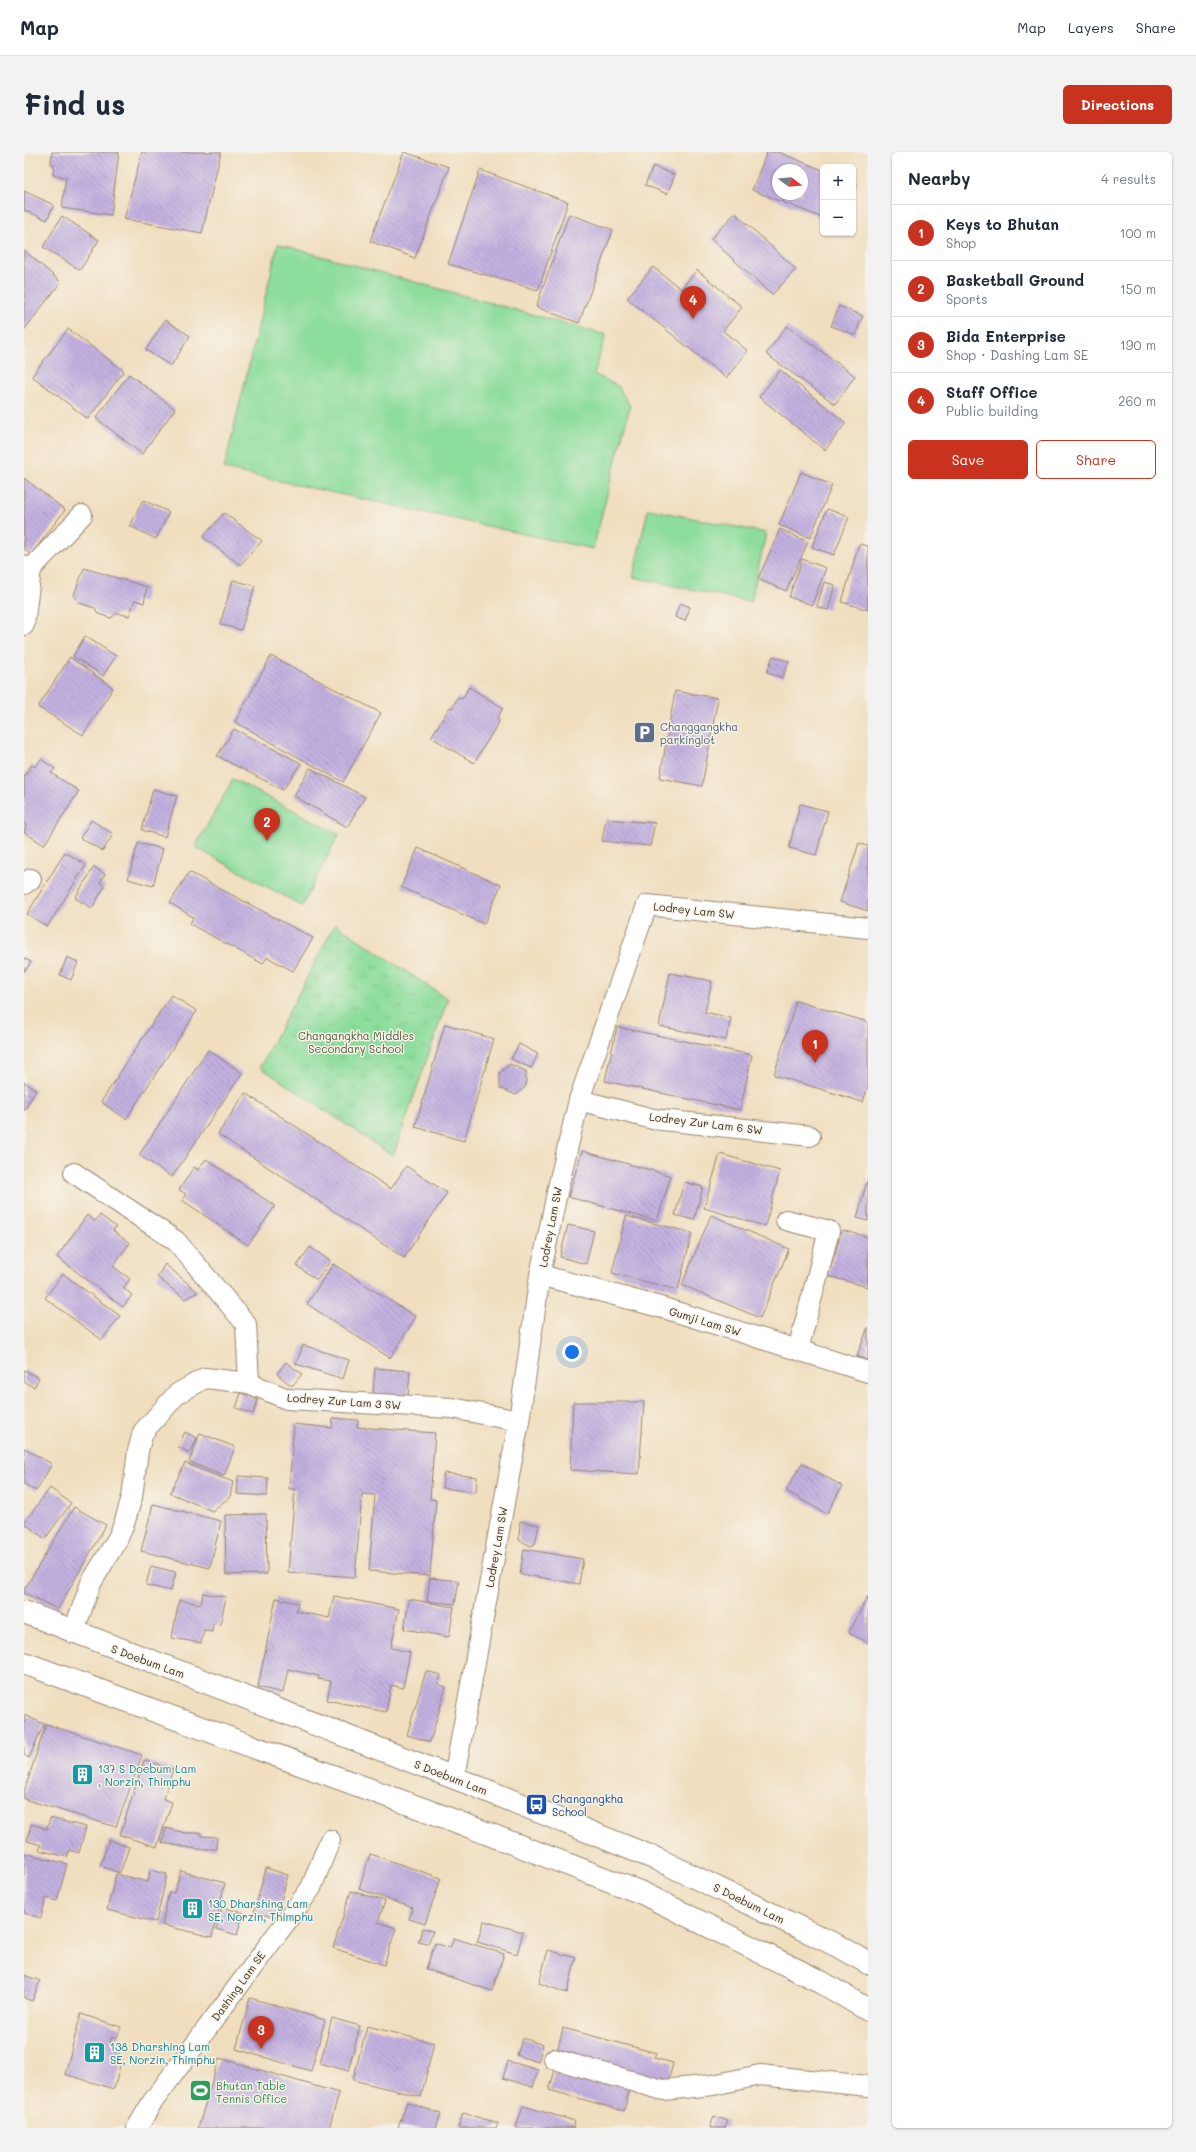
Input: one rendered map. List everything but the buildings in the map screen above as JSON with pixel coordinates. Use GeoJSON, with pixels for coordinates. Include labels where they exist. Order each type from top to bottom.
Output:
{"type":"FeatureCollection","features":[{"type":"Feature","properties":{"kind":"main road","name":"S Doebum Lam"},"geometry":{"type":"LineString","coordinates":[[24,1612],[73,1633],[226,1689],[454,1778],[659,1860],[844,1949],[868,1963]]}},
{"type":"Feature","properties":{"kind":"main road"},"geometry":{"type":"LineString","coordinates":[[24,1663],[442,1816],[642,1893],[821,1982],[868,2010]]}},
{"type":"Feature","properties":{"kind":"street"},"geometry":{"type":"LineString","coordinates":[[24,625],[28,568],[82,515]]}},
{"type":"Feature","properties":{"kind":"street","name":"Lodrey Lam SW"},"geometry":{"type":"LineString","coordinates":[[454,1778],[519,1421],[540,1275],[559,1183],[579,1100],[647,906],[868,928]]}},
{"type":"Feature","properties":{"kind":"street","name":"Lodrey Zur Lam 6 SW"},"geometry":{"type":"LineString","coordinates":[[579,1100],[653,1118],[810,1136]]}},
{"type":"Feature","properties":{"kind":"street"},"geometry":{"type":"LineString","coordinates":[[74,1173],[176,1241],[246,1324],[249,1382]]}},
{"type":"Feature","properties":{"kind":"street"},"geometry":{"type":"LineString","coordinates":[[786,1220],[828,1232],[798,1350]]}},
{"type":"Feature","properties":{"kind":"street","name":"Gumji Lam SW"},"geometry":{"type":"LineString","coordinates":[[540,1275],[667,1309],[868,1372]]}},
{"type":"Feature","properties":{"kind":"street","name":"Lodrey Zur Lam 3 SW"},"geometry":{"type":"LineString","coordinates":[[73,1633],[91,1583],[118,1538],[124,1524],[132,1497],[138,1451],[143,1432],[177,1394],[205,1378],[249,1382],[287,1399],[452,1408],[519,1421]]}},
{"type":"Feature","properties":{"kind":"street","name":"Dashing Lam SE"},"geometry":{"type":"LineString","coordinates":[[143,2127],[151,2104],[312,1888],[330,1840]]}},
{"type":"Feature","properties":{"kind":"street"},"geometry":{"type":"LineString","coordinates":[[554,2059],[663,2090],[713,2085],[760,2075],[868,2086]]}},
{"type":"Feature","properties":{"kind":"green space"},"geometry":{"type":"Polygon","coordinates":[[[278,244],[606,335],[594,374],[618,386],[630,406],[593,549],[224,469],[278,244]]]}},
{"type":"Feature","properties":{"kind":"green space"},"geometry":{"type":"Polygon","coordinates":[[[648,509],[766,533],[751,602],[633,577],[648,509]]]}},
{"type":"Feature","properties":{"kind":"green space"},"geometry":{"type":"Polygon","coordinates":[[[233,779],[339,834],[302,906],[195,847],[233,779]]]}},
{"type":"Feature","properties":{"kind":"green space","name":"Changangkha Middles Secondary School"},"geometry":{"type":"Polygon","coordinates":[[[335,924],[448,999],[393,1156],[260,1067],[335,924]]]}},
{"type":"Feature","properties":{"kind":"place","name":"Staff Office"},"geometry":{"type":"Point","coordinates":[693,319]}},
{"type":"Feature","properties":{"kind":"place","name":"Changgangkha parkinglot"},"geometry":{"type":"Point","coordinates":[645,732]}},
{"type":"Feature","properties":{"kind":"place","name":"Basketball Ground"},"geometry":{"type":"Point","coordinates":[267,841]}},
{"type":"Feature","properties":{"kind":"place","name":"Keys to Bhutan"},"geometry":{"type":"Point","coordinates":[815,1063]}},
{"type":"Feature","properties":{"kind":"place","name":"137 S Doebum Lam , Norzin, Thimphu"},"geometry":{"type":"Point","coordinates":[82,1774]}},
{"type":"Feature","properties":{"kind":"place","name":"Changangkha School"},"geometry":{"type":"Point","coordinates":[536,1804]}},
{"type":"Feature","properties":{"kind":"place","name":"130 Dharshing Lam SE, Norzin, Thimphu"},"geometry":{"type":"Point","coordinates":[192,1909]}},
{"type":"Feature","properties":{"kind":"place","name":"Bida Enterprise"},"geometry":{"type":"Point","coordinates":[261,2049]}},
{"type":"Feature","properties":{"kind":"place","name":"138 Dharshing Lam SE, Norzin, Thimphu"},"geometry":{"type":"Point","coordinates":[95,2052]}},
{"type":"Feature","properties":{"kind":"place","name":"Bhutan Table Tennis Office"},"geometry":{"type":"Point","coordinates":[200,2091]}}]}
